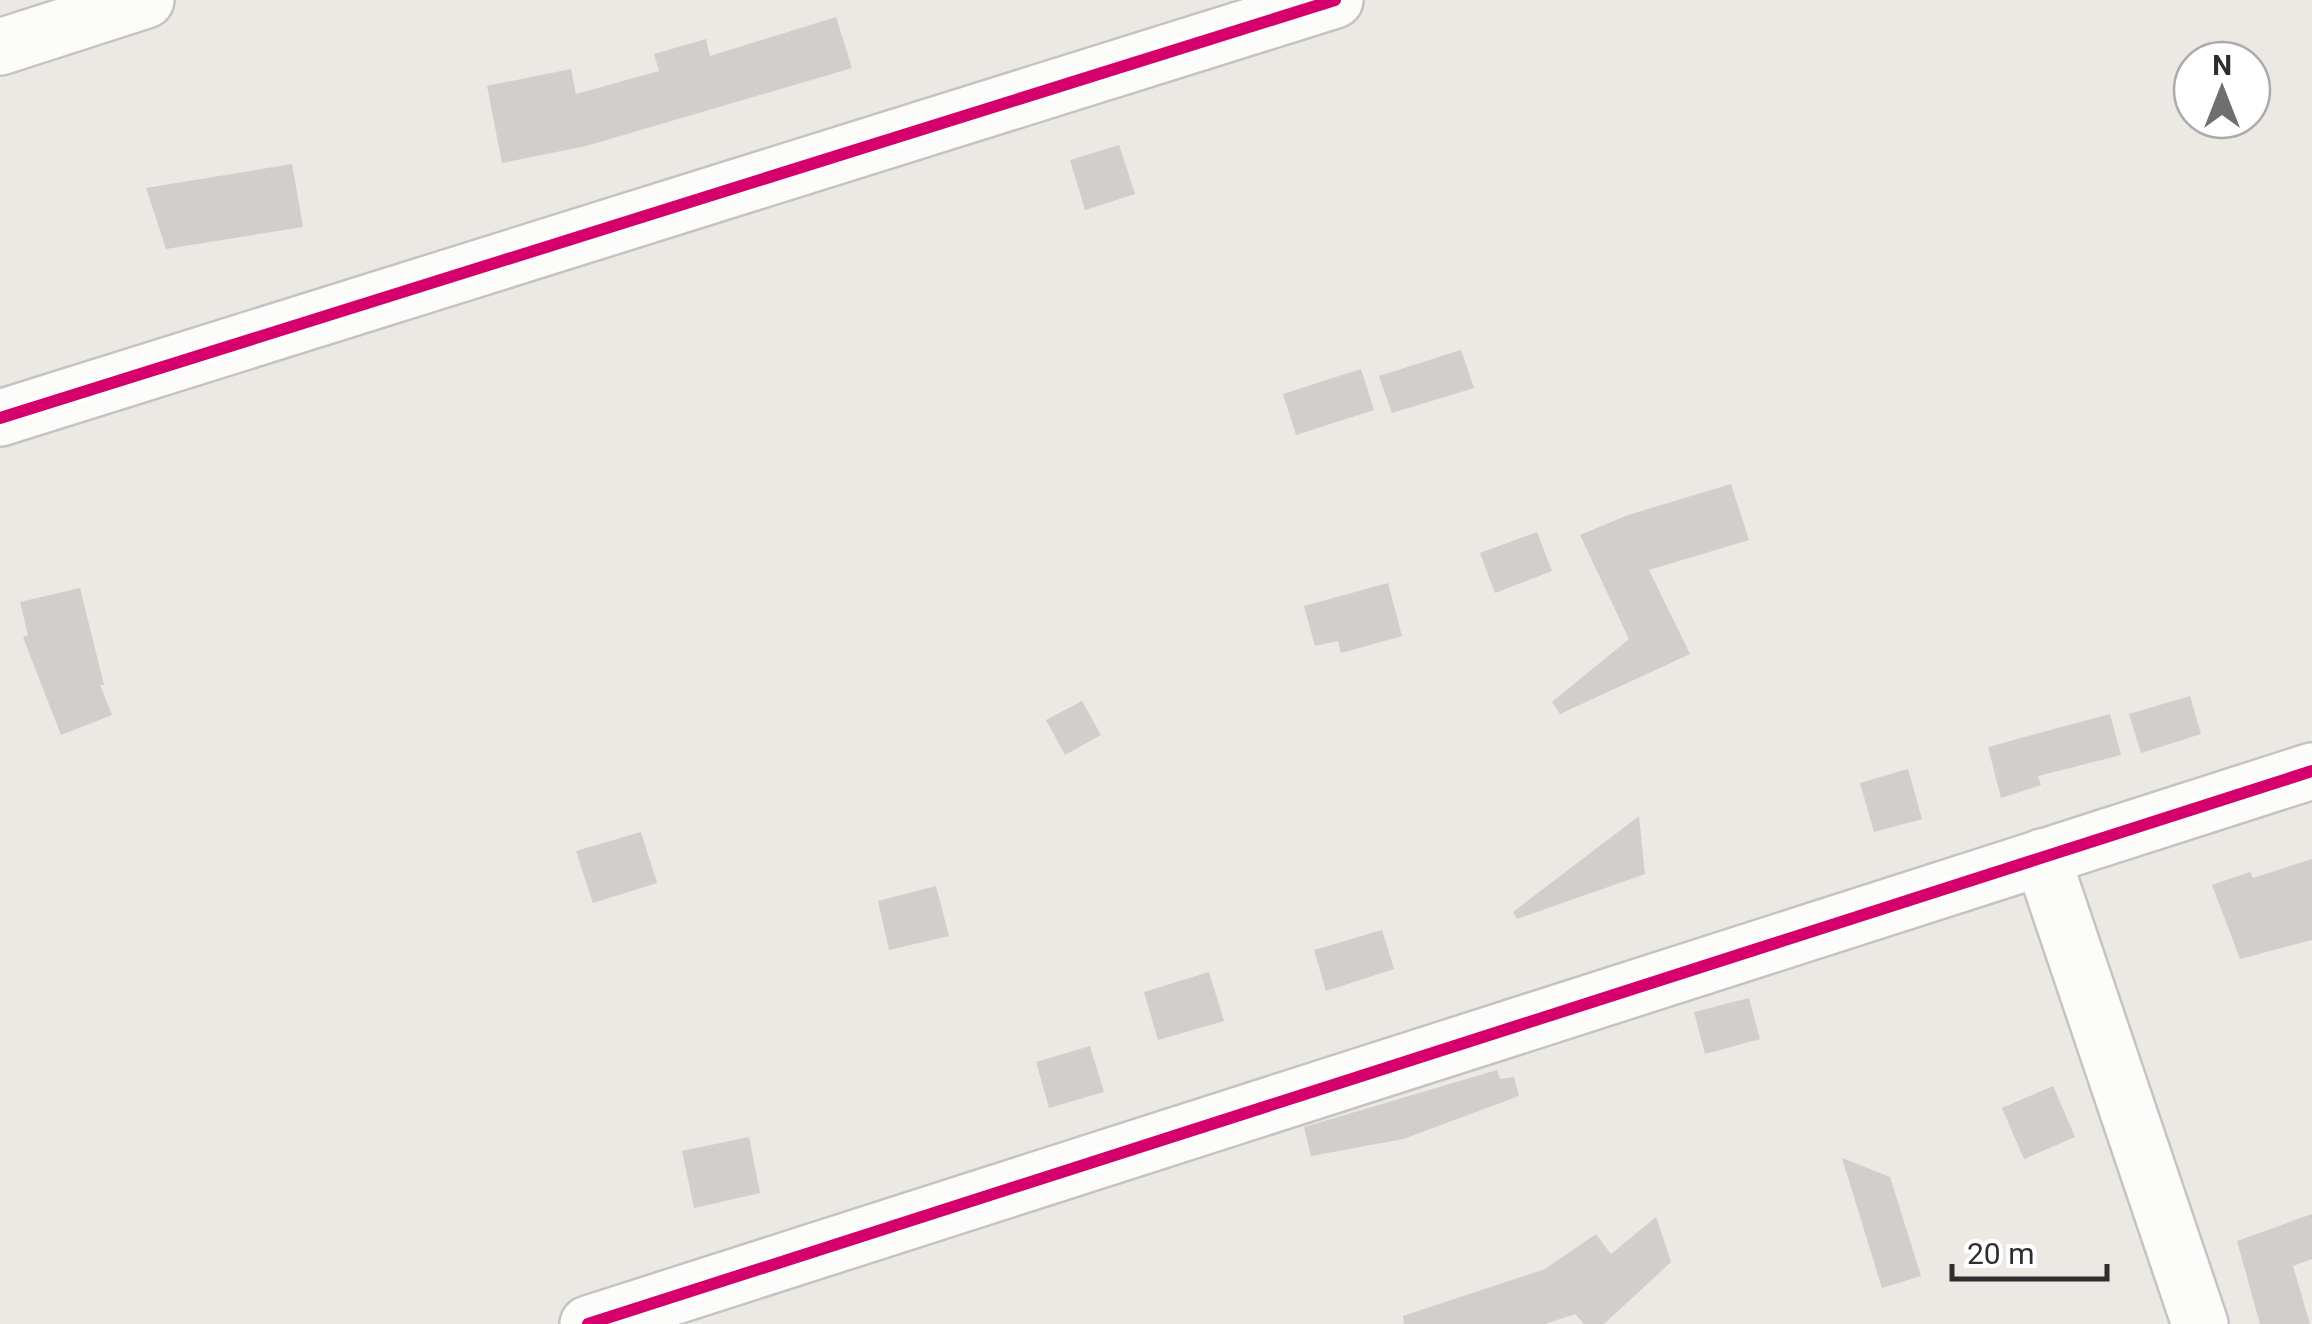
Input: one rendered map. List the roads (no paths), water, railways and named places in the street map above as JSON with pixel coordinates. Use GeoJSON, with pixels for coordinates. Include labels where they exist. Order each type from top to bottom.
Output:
{"type":"FeatureCollection","features":[{"type":"Feature","properties":{"kind":"street"},"geometry":{"type":"LineString","coordinates":[[0,46],[146,0]]}},
{"type":"Feature","properties":{"kind":"street"},"geometry":{"type":"LineString","coordinates":[[0,418],[1335,0]]}},
{"type":"Feature","properties":{"kind":"street"},"geometry":{"type":"LineString","coordinates":[[588,1324],[2312,771]]}},
{"type":"Feature","properties":{"kind":"street"},"geometry":{"type":"LineString","coordinates":[[2042,857],[2200,1324]]}}]}
